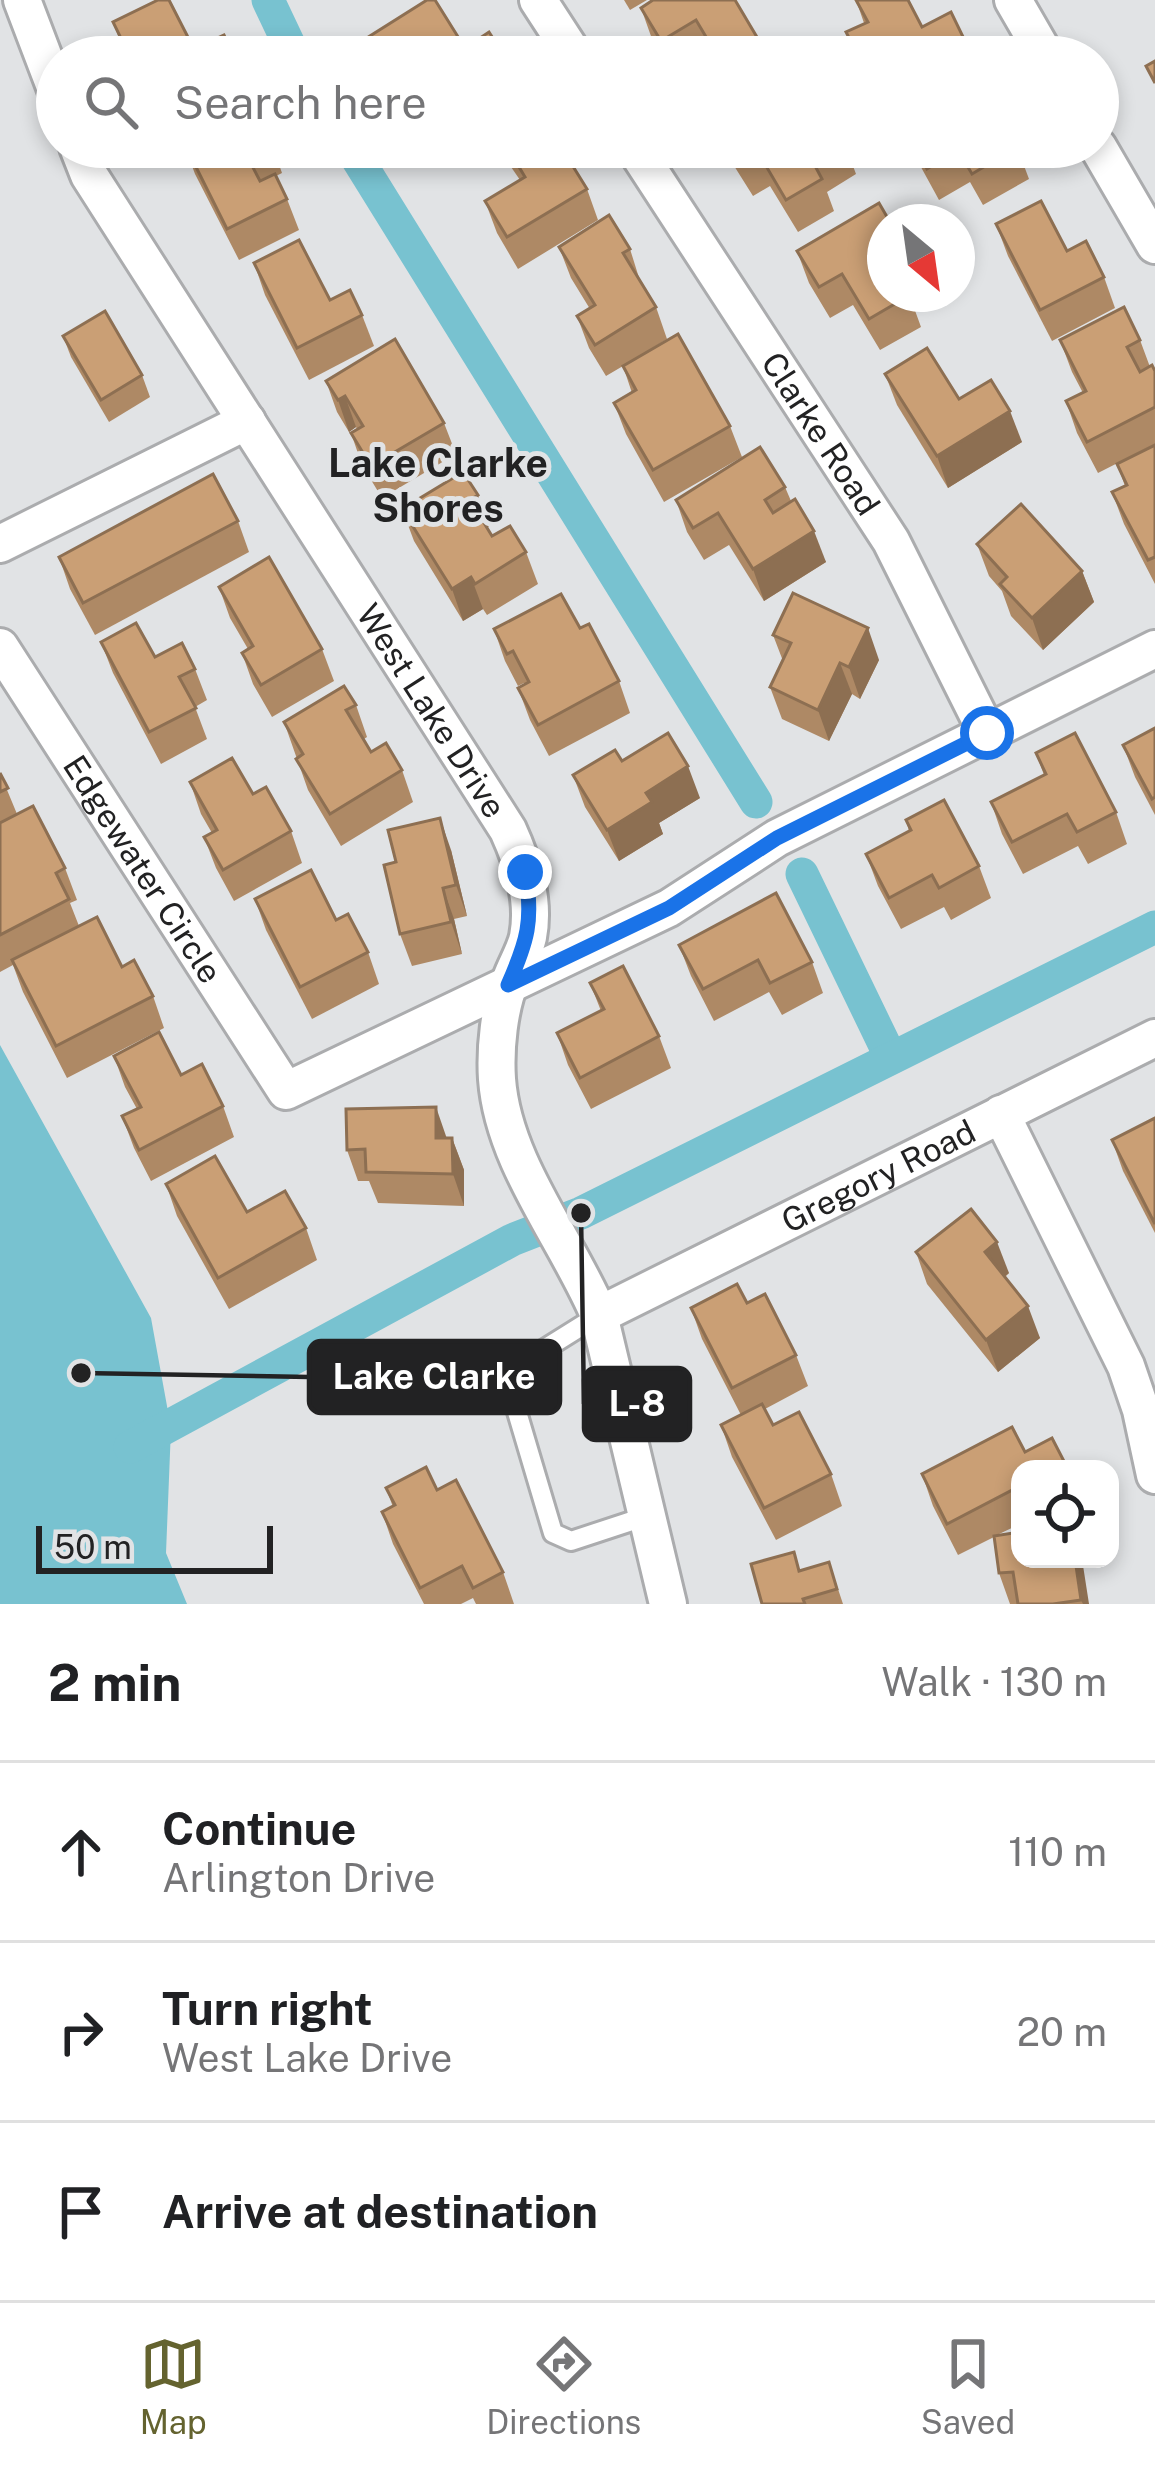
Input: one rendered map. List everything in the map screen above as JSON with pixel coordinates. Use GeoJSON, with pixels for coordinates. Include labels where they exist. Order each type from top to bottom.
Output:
{"type":"FeatureCollection","features":[{"type":"Feature","properties":{"kind":"street"},"geometry":{"type":"LineString","coordinates":[[22,0],[36,37]]}},
{"type":"Feature","properties":{"kind":"street"},"geometry":{"type":"LineString","coordinates":[[538,0],[561,36]]}},
{"type":"Feature","properties":{"kind":"street"},"geometry":{"type":"LineString","coordinates":[[1013,0],[1034,36]]}},
{"type":"Feature","properties":{"kind":"street","name":"West Lake Drive"},"geometry":{"type":"LineString","coordinates":[[86,168],[508,830],[525,872],[530,918],[528,941],[508,985],[500,1033],[497,1078],[506,1123],[599,1315],[668,1604]]}},
{"type":"Feature","properties":{"kind":"street","name":"Clarke Road"},"geometry":{"type":"LineString","coordinates":[[648,168],[891,541],[987,733]]}},
{"type":"Feature","properties":{"kind":"street"},"geometry":{"type":"LineString","coordinates":[[1110,168],[1155,245]]}},
{"type":"Feature","properties":{"kind":"street"},"geometry":{"type":"LineString","coordinates":[[0,544],[247,421]]}},
{"type":"Feature","properties":{"kind":"street","name":"Edgewater Circle"},"geometry":{"type":"LineString","coordinates":[[0,647],[286,1091],[508,985]]}},
{"type":"Feature","properties":{"kind":"street"},"geometry":{"type":"LineString","coordinates":[[508,985],[669,908],[777,838],[1155,649]]}},
{"type":"Feature","properties":{"kind":"street","name":"Gregory Road"},"geometry":{"type":"LineString","coordinates":[[599,1315],[1155,1038]]}},
{"type":"Feature","properties":{"kind":"street"},"geometry":{"type":"LineString","coordinates":[[1001,1114],[1126,1366],[1155,1475]]}},
{"type":"Feature","properties":{"kind":"lane"},"geometry":{"type":"LineString","coordinates":[[599,1315],[519,1365],[509,1385],[553,1533],[571,1541],[647,1516]]}},
{"type":"Feature","properties":{"kind":"water"},"geometry":{"type":"Polygon","coordinates":[[[0,1045],[151,1318],[171,1428],[166,1553],[187,1604],[0,1604],[0,1045]]]}},
{"type":"Feature","properties":{"kind":"building"},"geometry":{"type":"Polygon","coordinates":[[[158,0],[169,0],[187,36],[120,36],[113,22],[158,0]]]}},
{"type":"Feature","properties":{"kind":"building"},"geometry":{"type":"Polygon","coordinates":[[[427,0],[435,0],[458,36],[370,36],[427,0]]]}},
{"type":"Feature","properties":{"kind":"building"},"geometry":{"type":"Polygon","coordinates":[[[653,0],[735,0],[756,36],[706,36],[696,20],[669,36],[658,36],[641,8],[653,0]]]}},
{"type":"Feature","properties":{"kind":"building"},"geometry":{"type":"Polygon","coordinates":[[[856,0],[908,0],[922,27],[951,12],[963,36],[848,36],[846,32],[868,22],[856,0]]]}},
{"type":"Feature","properties":{"kind":"building"},"geometry":{"type":"Polygon","coordinates":[[[1155,61],[1155,83],[1146,66],[1155,61]]]}},
{"type":"Feature","properties":{"kind":"building"},"geometry":{"type":"Polygon","coordinates":[[[196,168],[253,168],[260,181],[275,174],[287,199],[227,229],[196,168]]]}},
{"type":"Feature","properties":{"kind":"building"},"geometry":{"type":"Polygon","coordinates":[[[520,168],[574,168],[587,189],[507,237],[485,201],[525,177],[520,168]]]}},
{"type":"Feature","properties":{"kind":"building"},"geometry":{"type":"Polygon","coordinates":[[[767,168],[816,168],[822,179],[786,200],[767,168]]]}},
{"type":"Feature","properties":{"kind":"building"},"geometry":{"type":"Polygon","coordinates":[[[1041,201],[1067,251],[1086,241],[1104,277],[1040,310],[996,224],[1041,201]]]}},
{"type":"Feature","properties":{"kind":"building"},"geometry":{"type":"Polygon","coordinates":[[[867,210],[867,312],[881,312],[869,319],[842,274],[819,287],[797,251],[867,210]]]}},
{"type":"Feature","properties":{"kind":"building"},"geometry":{"type":"Polygon","coordinates":[[[609,215],[630,249],[623,253],[656,307],[595,345],[577,316],[595,305],[559,247],[609,215]]]}},
{"type":"Feature","properties":{"kind":"building"},"geometry":{"type":"Polygon","coordinates":[[[299,240],[330,300],[350,290],[362,315],[297,348],[254,263],[299,240]]]}},
{"type":"Feature","properties":{"kind":"building"},"geometry":{"type":"Polygon","coordinates":[[[1124,307],[1140,340],[1127,347],[1140,372],[1152,365],[1155,371],[1155,407],[1087,442],[1066,401],[1086,391],[1060,340],[1124,307]]]}},
{"type":"Feature","properties":{"kind":"building"},"geometry":{"type":"Polygon","coordinates":[[[105,311],[142,375],[101,400],[63,336],[105,311]]]}},
{"type":"Feature","properties":{"kind":"building"},"geometry":{"type":"Polygon","coordinates":[[[678,334],[730,426],[653,470],[614,403],[636,390],[623,366],[678,334]]]}},
{"type":"Feature","properties":{"kind":"building"},"geometry":{"type":"Polygon","coordinates":[[[395,339],[444,423],[371,466],[351,433],[363,426],[345,396],[338,400],[326,381],[395,339]]]}},
{"type":"Feature","properties":{"kind":"building"},"geometry":{"type":"Polygon","coordinates":[[[927,348],[959,399],[991,380],[1010,411],[937,456],[885,374],[927,348]]]}},
{"type":"Feature","properties":{"kind":"building"},"geometry":{"type":"Polygon","coordinates":[[[1155,445],[1155,557],[1148,560],[1112,492],[1127,485],[1117,464],[1155,445]]]}},
{"type":"Feature","properties":{"kind":"building"},"geometry":{"type":"Polygon","coordinates":[[[760,447],[785,487],[765,500],[773,513],[795,499],[814,531],[753,569],[718,513],[693,528],[676,500],[760,447]]]}},
{"type":"Feature","properties":{"kind":"building"},"geometry":{"type":"Polygon","coordinates":[[[463,472],[478,495],[470,500],[492,536],[510,526],[526,552],[475,584],[471,577],[452,589],[402,509],[463,472]]]}},
{"type":"Feature","properties":{"kind":"building"},"geometry":{"type":"Polygon","coordinates":[[[213,474],[238,521],[83,603],[59,557],[213,474]]]}},
{"type":"Feature","properties":{"kind":"building"},"geometry":{"type":"Polygon","coordinates":[[[1021,504],[1082,571],[1032,618],[1000,584],[1007,577],[977,544],[1021,504]]]}},
{"type":"Feature","properties":{"kind":"building"},"geometry":{"type":"Polygon","coordinates":[[[269,557],[322,649],[261,685],[242,653],[253,646],[219,587],[269,557]]]}},
{"type":"Feature","properties":{"kind":"building"},"geometry":{"type":"Polygon","coordinates":[[[793,593],[868,628],[849,667],[840,663],[818,710],[770,687],[791,643],[773,635],[793,593]]]}},
{"type":"Feature","properties":{"kind":"building"},"geometry":{"type":"Polygon","coordinates":[[[561,594],[580,628],[589,624],[619,681],[538,725],[518,688],[529,682],[513,651],[507,654],[494,629],[561,594]]]}},
{"type":"Feature","properties":{"kind":"building"},"geometry":{"type":"Polygon","coordinates":[[[136,623],[155,657],[182,643],[195,669],[179,677],[196,708],[149,732],[101,642],[136,623]]]}},
{"type":"Feature","properties":{"kind":"building"},"geometry":{"type":"Polygon","coordinates":[[[344,686],[356,705],[346,710],[371,752],[386,743],[402,770],[330,814],[296,759],[303,754],[284,722],[344,686]]]}},
{"type":"Feature","properties":{"kind":"building"},"geometry":{"type":"Polygon","coordinates":[[[1155,728],[1155,797],[1152,799],[1123,745],[1155,728]]]}},
{"type":"Feature","properties":{"kind":"building"},"geometry":{"type":"Polygon","coordinates":[[[668,733],[688,766],[646,793],[652,802],[607,830],[573,775],[615,750],[622,761],[668,733]]]}},
{"type":"Feature","properties":{"kind":"building"},"geometry":{"type":"Polygon","coordinates":[[[1075,733],[1116,812],[1077,832],[1067,814],[1012,842],[991,802],[1046,774],[1036,753],[1075,733]]]}},
{"type":"Feature","properties":{"kind":"building"},"geometry":{"type":"Polygon","coordinates":[[[232,758],[253,794],[266,787],[291,831],[223,870],[204,837],[217,830],[190,782],[232,758]]]}},
{"type":"Feature","properties":{"kind":"building"},"geometry":{"type":"Polygon","coordinates":[[[944,800],[979,866],[939,888],[932,875],[889,898],[866,854],[911,830],[906,820],[944,800]]]}},
{"type":"Feature","properties":{"kind":"building"},"geometry":{"type":"Polygon","coordinates":[[[33,806],[65,868],[56,873],[69,899],[0,935],[0,823],[33,806]]]}},
{"type":"Feature","properties":{"kind":"building"},"geometry":{"type":"Polygon","coordinates":[[[440,818],[456,885],[443,888],[451,922],[400,934],[384,865],[396,862],[388,830],[440,818]]]}},
{"type":"Feature","properties":{"kind":"building"},"geometry":{"type":"Polygon","coordinates":[[[311,870],[336,920],[348,914],[368,952],[300,987],[255,899],[311,870]]]}},
{"type":"Feature","properties":{"kind":"building"},"geometry":{"type":"Polygon","coordinates":[[[776,893],[812,962],[770,983],[758,960],[703,989],[679,945],[776,893]]]}},
{"type":"Feature","properties":{"kind":"building"},"geometry":{"type":"Polygon","coordinates":[[[97,917],[122,967],[134,960],[153,996],[56,1046],[12,960],[97,917]]]}},
{"type":"Feature","properties":{"kind":"building"},"geometry":{"type":"Polygon","coordinates":[[[623,966],[659,1036],[580,1078],[557,1033],[604,1009],[590,983],[623,966]]]}},
{"type":"Feature","properties":{"kind":"building"},"geometry":{"type":"Polygon","coordinates":[[[159,1032],[181,1075],[202,1064],[223,1106],[139,1150],[122,1116],[141,1107],[114,1056],[159,1032]]]}},
{"type":"Feature","properties":{"kind":"building"},"geometry":{"type":"Polygon","coordinates":[[[436,1107],[436,1138],[452,1138],[453,1174],[366,1172],[365,1149],[347,1150],[346,1109],[436,1107]]]}},
{"type":"Feature","properties":{"kind":"building"},"geometry":{"type":"Polygon","coordinates":[[[1155,1118],[1155,1224],[1112,1140],[1155,1118]]]}},
{"type":"Feature","properties":{"kind":"building"},"geometry":{"type":"Polygon","coordinates":[[[215,1156],[247,1212],[285,1191],[306,1228],[218,1278],[166,1184],[215,1156]]]}},
{"type":"Feature","properties":{"kind":"building"},"geometry":{"type":"Polygon","coordinates":[[[971,1209],[997,1242],[985,1252],[1028,1306],[986,1340],[916,1252],[971,1209]]]}},
{"type":"Feature","properties":{"kind":"building"},"geometry":{"type":"Polygon","coordinates":[[[737,1284],[747,1303],[765,1294],[796,1355],[732,1388],[691,1308],[737,1284]]]}},
{"type":"Feature","properties":{"kind":"building"},"geometry":{"type":"Polygon","coordinates":[[[762,1404],[773,1425],[799,1412],[831,1474],[764,1508],[721,1425],[762,1404]]]}},
{"type":"Feature","properties":{"kind":"building"},"geometry":{"type":"Polygon","coordinates":[[[1012,1427],[1025,1452],[1052,1438],[1063,1460],[1011,1460],[1011,1491],[947,1524],[922,1474],[1012,1427]]]}},
{"type":"Feature","properties":{"kind":"building"},"geometry":{"type":"Polygon","coordinates":[[[426,1467],[437,1490],[456,1480],[503,1572],[473,1588],[462,1566],[420,1588],[382,1512],[395,1505],[386,1488],[426,1467]]]}},
{"type":"Feature","properties":{"kind":"building"},"geometry":{"type":"Polygon","coordinates":[[[1011,1533],[1011,1568],[1076,1568],[1081,1600],[1018,1604],[1013,1572],[999,1573],[994,1536],[1011,1533]]]}},
{"type":"Feature","properties":{"kind":"building"},"geometry":{"type":"Polygon","coordinates":[[[794,1552],[799,1571],[829,1562],[837,1589],[803,1599],[805,1604],[762,1604],[751,1564],[794,1552]]]}},
{"type":"Feature","properties":{"kind":"waterway"},"geometry":{"type":"LineString","coordinates":[[268,0],[285,36]]}},
{"type":"Feature","properties":{"kind":"waterway"},"geometry":{"type":"LineString","coordinates":[[363,168],[756,802]]}},
{"type":"Feature","properties":{"kind":"waterway"},"geometry":{"type":"LineString","coordinates":[[802,874],[891,1058]]}},
{"type":"Feature","properties":{"kind":"waterway"},"geometry":{"type":"LineString","coordinates":[[130,1447],[512,1240],[581,1213],[1155,927]]}},
{"type":"Feature","properties":{"kind":"place","name":"L-8"},"geometry":{"type":"Point","coordinates":[581,1213]}},
{"type":"Feature","properties":{"kind":"place","name":"Lake Clarke"},"geometry":{"type":"Point","coordinates":[81,1373]}},
{"type":"Feature","properties":{"kind":"district","name":"Lake Clarke Shores"},"geometry":{"type":"Point","coordinates":[438,486]}},
{"type":"Feature","properties":{"kind":"route"},"geometry":{"type":"LineString","coordinates":[[525,872],[528,941],[508,985],[669,908],[777,838],[987,733]]}}]}
